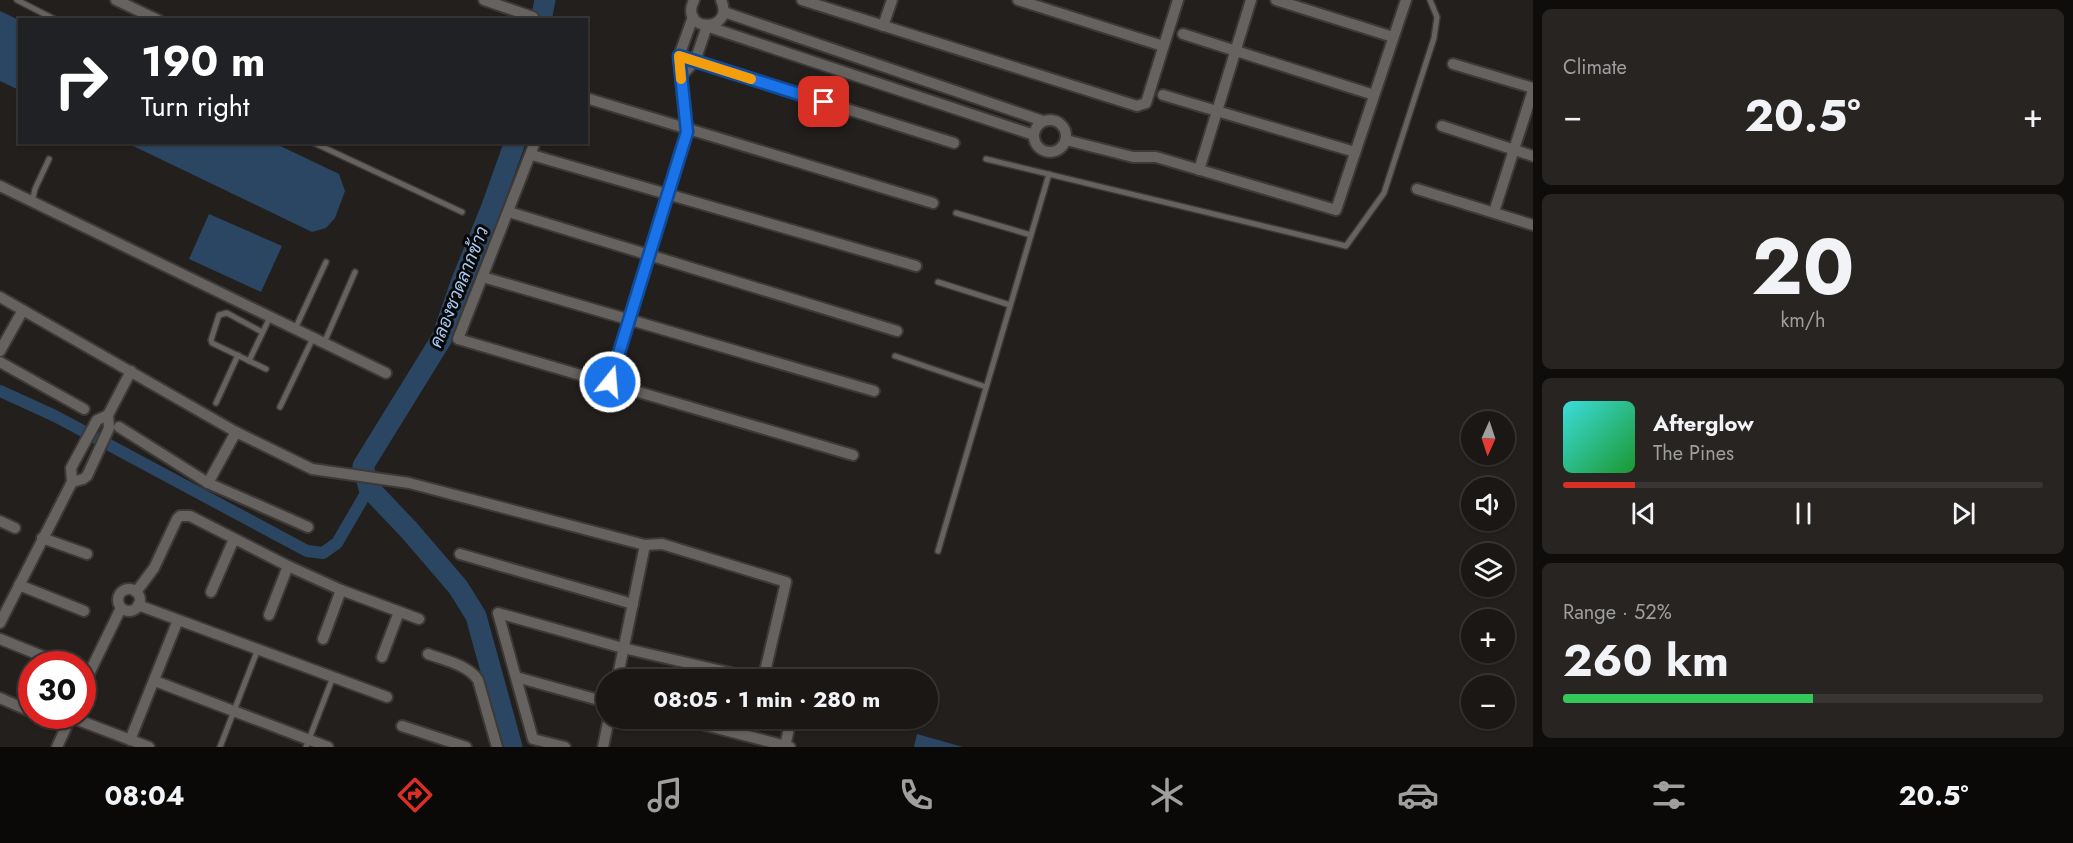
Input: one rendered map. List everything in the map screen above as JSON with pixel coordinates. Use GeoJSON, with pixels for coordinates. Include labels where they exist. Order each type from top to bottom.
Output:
{"type":"FeatureCollection","features":[{"type":"Feature","properties":{"kind":"street"},"geometry":{"type":"LineString","coordinates":[[116,0],[154,18]]}},
{"type":"Feature","properties":{"kind":"street"},"geometry":{"type":"LineString","coordinates":[[484,0],[533,17]]}},
{"type":"Feature","properties":{"kind":"street"},"geometry":{"type":"LineString","coordinates":[[610,382],[687,129],[679,56],[693,17],[691,8],[694,0]]}},
{"type":"Feature","properties":{"kind":"street"},"geometry":{"type":"LineString","coordinates":[[721,0],[724,12]]}},
{"type":"Feature","properties":{"kind":"street"},"geometry":{"type":"LineString","coordinates":[[802,0],[1137,106],[1146,103],[1178,0]]}},
{"type":"Feature","properties":{"kind":"street"},"geometry":{"type":"LineString","coordinates":[[883,26],[892,0]]}},
{"type":"Feature","properties":{"kind":"street"},"geometry":{"type":"LineString","coordinates":[[1018,0],[1163,46]]}},
{"type":"Feature","properties":{"kind":"street"},"geometry":{"type":"LineString","coordinates":[[1198,170],[1251,0]]}},
{"type":"Feature","properties":{"kind":"street"},"geometry":{"type":"LineString","coordinates":[[1276,0],[1393,37]]}},
{"type":"Feature","properties":{"kind":"street"},"geometry":{"type":"LineString","coordinates":[[1066,140],[1133,157],[1156,157],[1336,210],[1406,0]]}},
{"type":"Feature","properties":{"kind":"street"},"geometry":{"type":"LineString","coordinates":[[705,26],[716,23],[724,12]]}},
{"type":"Feature","properties":{"kind":"street"},"geometry":{"type":"LineString","coordinates":[[724,12],[1043,121],[1052,120],[1066,131],[1066,140],[1059,150],[1050,153],[1038,148],[1034,135],[1036,127],[1043,121]]}},
{"type":"Feature","properties":{"kind":"street"},"geometry":{"type":"LineString","coordinates":[[693,17],[705,26],[1034,135]]}},
{"type":"Feature","properties":{"kind":"street"},"geometry":{"type":"LineString","coordinates":[[681,76],[695,61],[705,26]]}},
{"type":"Feature","properties":{"kind":"street"},"geometry":{"type":"LineString","coordinates":[[1183,34],[1374,95]]}},
{"type":"Feature","properties":{"kind":"street"},"geometry":{"type":"LineString","coordinates":[[679,56],[954,143]]}},
{"type":"Feature","properties":{"kind":"street"},"geometry":{"type":"LineString","coordinates":[[863,79],[870,63]]}},
{"type":"Feature","properties":{"kind":"street"},"geometry":{"type":"LineString","coordinates":[[1453,64],[1533,89],[1494,212]]}},
{"type":"Feature","properties":{"kind":"street"},"geometry":{"type":"LineString","coordinates":[[1163,95],[1355,152]]}},
{"type":"Feature","properties":{"kind":"street"},"geometry":{"type":"LineString","coordinates":[[588,99],[933,203]]}},
{"type":"Feature","properties":{"kind":"street"},"geometry":{"type":"LineString","coordinates":[[1442,126],[1533,156]]}},
{"type":"Feature","properties":{"kind":"street"},"geometry":{"type":"LineString","coordinates":[[535,144],[458,339],[853,455]]}},
{"type":"Feature","properties":{"kind":"street"},"geometry":{"type":"LineString","coordinates":[[532,155],[916,266]]}},
{"type":"Feature","properties":{"kind":"street"},"geometry":{"type":"LineString","coordinates":[[0,186],[386,373]]}},
{"type":"Feature","properties":{"kind":"street"},"geometry":{"type":"LineString","coordinates":[[1417,189],[1533,225]]}},
{"type":"Feature","properties":{"kind":"street"},"geometry":{"type":"LineString","coordinates":[[509,212],[897,331]]}},
{"type":"Feature","properties":{"kind":"street"},"geometry":{"type":"LineString","coordinates":[[483,276],[873,392]]}},
{"type":"Feature","properties":{"kind":"street"},"geometry":{"type":"LineString","coordinates":[[0,297],[236,432],[312,469],[409,483],[645,545],[662,544],[786,582],[765,669]]}},
{"type":"Feature","properties":{"kind":"street"},"geometry":{"type":"LineString","coordinates":[[0,351],[24,310]]}},
{"type":"Feature","properties":{"kind":"street"},"geometry":{"type":"LineString","coordinates":[[0,362],[84,409]]}},
{"type":"Feature","properties":{"kind":"street"},"geometry":{"type":"LineString","coordinates":[[0,623],[72,482],[71,468],[97,420],[108,416],[131,371]]}},
{"type":"Feature","properties":{"kind":"street"},"geometry":{"type":"LineString","coordinates":[[108,416],[114,428],[208,483],[308,527]]}},
{"type":"Feature","properties":{"kind":"street"},"geometry":{"type":"LineString","coordinates":[[72,482],[87,476],[114,428]]}},
{"type":"Feature","properties":{"kind":"street"},"geometry":{"type":"LineString","coordinates":[[208,483],[236,432]]}},
{"type":"Feature","properties":{"kind":"street"},"geometry":{"type":"LineString","coordinates":[[136,592],[154,568],[177,519],[180,516],[190,516],[341,590],[419,619]]}},
{"type":"Feature","properties":{"kind":"street"},"geometry":{"type":"LineString","coordinates":[[0,521],[15,528]]}},
{"type":"Feature","properties":{"kind":"street"},"geometry":{"type":"LineString","coordinates":[[42,538],[87,554]]}},
{"type":"Feature","properties":{"kind":"street"},"geometry":{"type":"LineString","coordinates":[[211,592],[234,539]]}},
{"type":"Feature","properties":{"kind":"street"},"geometry":{"type":"LineString","coordinates":[[619,669],[645,545]]}},
{"type":"Feature","properties":{"kind":"street"},"geometry":{"type":"LineString","coordinates":[[460,554],[633,604]]}},
{"type":"Feature","properties":{"kind":"street"},"geometry":{"type":"LineString","coordinates":[[269,615],[288,566]]}},
{"type":"Feature","properties":{"kind":"street"},"geometry":{"type":"LineString","coordinates":[[19,585],[84,611]]}},
{"type":"Feature","properties":{"kind":"street"},"geometry":{"type":"LineString","coordinates":[[96,659],[121,608],[120,594],[127,589],[136,592],[140,601],[138,605],[130,610],[121,608]]}},
{"type":"Feature","properties":{"kind":"street"},"geometry":{"type":"LineString","coordinates":[[323,639],[341,590]]}},
{"type":"Feature","properties":{"kind":"street"},"geometry":{"type":"LineString","coordinates":[[138,605],[387,697]]}},
{"type":"Feature","properties":{"kind":"street"},"geometry":{"type":"LineString","coordinates":[[382,657],[399,612]]}},
{"type":"Feature","properties":{"kind":"street"},"geometry":{"type":"LineString","coordinates":[[565,747],[533,739],[498,613],[623,648],[714,669]]}},
{"type":"Feature","properties":{"kind":"street"},"geometry":{"type":"LineString","coordinates":[[129,743],[178,620]]}},
{"type":"Feature","properties":{"kind":"street"},"geometry":{"type":"LineString","coordinates":[[0,639],[30,651]]}},
{"type":"Feature","properties":{"kind":"street"},"geometry":{"type":"LineString","coordinates":[[428,654],[475,675],[497,747]]}},
{"type":"Feature","properties":{"kind":"street"},"geometry":{"type":"LineString","coordinates":[[516,677],[596,699]]}},
{"type":"Feature","properties":{"kind":"street"},"geometry":{"type":"LineString","coordinates":[[155,681],[234,711],[308,743],[328,747]]}},
{"type":"Feature","properties":{"kind":"street"},"geometry":{"type":"LineString","coordinates":[[0,698],[18,706]]}},
{"type":"Feature","properties":{"kind":"street"},"geometry":{"type":"LineString","coordinates":[[402,726],[466,747]]}},
{"type":"Feature","properties":{"kind":"street"},"geometry":{"type":"LineString","coordinates":[[96,728],[129,743],[149,747]]}},
{"type":"Feature","properties":{"kind":"street"},"geometry":{"type":"LineString","coordinates":[[57,747],[65,729]]}},
{"type":"Feature","properties":{"kind":"street"},"geometry":{"type":"LineString","coordinates":[[603,747],[607,729]]}},
{"type":"Feature","properties":{"kind":"street"},"geometry":{"type":"LineString","coordinates":[[719,729],[787,747],[789,729]]}},
{"type":"Feature","properties":{"kind":"lane"},"geometry":{"type":"LineString","coordinates":[[17,0],[52,18]]}},
{"type":"Feature","properties":{"kind":"lane"},"geometry":{"type":"LineString","coordinates":[[986,159],[1346,246],[1384,193],[1434,38],[1437,17],[1430,0]]}},
{"type":"Feature","properties":{"kind":"lane"},"geometry":{"type":"LineString","coordinates":[[316,144],[462,212]]}},
{"type":"Feature","properties":{"kind":"lane"},"geometry":{"type":"LineString","coordinates":[[32,202],[35,189],[50,159]]}},
{"type":"Feature","properties":{"kind":"lane"},"geometry":{"type":"LineString","coordinates":[[938,551],[1049,174]]}},
{"type":"Feature","properties":{"kind":"lane"},"geometry":{"type":"LineString","coordinates":[[956,213],[1031,235]]}},
{"type":"Feature","properties":{"kind":"lane"},"geometry":{"type":"LineString","coordinates":[[295,329],[326,262]]}},
{"type":"Feature","properties":{"kind":"lane"},"geometry":{"type":"LineString","coordinates":[[324,343],[355,272]]}},
{"type":"Feature","properties":{"kind":"lane"},"geometry":{"type":"LineString","coordinates":[[938,282],[1010,305]]}},
{"type":"Feature","properties":{"kind":"lane"},"geometry":{"type":"LineString","coordinates":[[262,332],[227,313],[221,314],[211,335],[212,343],[266,369]]}},
{"type":"Feature","properties":{"kind":"lane"},"geometry":{"type":"LineString","coordinates":[[249,360],[270,317]]}},
{"type":"Feature","properties":{"kind":"lane"},"geometry":{"type":"LineString","coordinates":[[279,407],[313,338]]}},
{"type":"Feature","properties":{"kind":"lane"},"geometry":{"type":"LineString","coordinates":[[216,403],[238,355]]}},
{"type":"Feature","properties":{"kind":"lane"},"geometry":{"type":"LineString","coordinates":[[895,356],[986,387]]}},
{"type":"Feature","properties":{"kind":"lane"},"geometry":{"type":"LineString","coordinates":[[220,747],[258,649]]}},
{"type":"Feature","properties":{"kind":"lane"},"geometry":{"type":"LineString","coordinates":[[308,743],[333,677]]}},
{"type":"Feature","properties":{"kind":"water"},"geometry":{"type":"Polygon","coordinates":[[[0,11],[18,20],[18,90],[0,81],[0,11]]]}},
{"type":"Feature","properties":{"kind":"water"},"geometry":{"type":"Polygon","coordinates":[[[129,144],[276,144],[339,174],[345,191],[335,218],[326,228],[312,232],[129,144]]]}},
{"type":"Feature","properties":{"kind":"water"},"geometry":{"type":"Polygon","coordinates":[[[209,214],[282,246],[261,292],[189,259],[209,214]]]}},
{"type":"Feature","properties":{"kind":"water"},"geometry":{"type":"Polygon","coordinates":[[[917,734],[963,747],[914,747],[917,734]]]}},
{"type":"Feature","properties":{"kind":"waterway","name":"คลองชวดลากข้าว"},"geometry":{"type":"LineString","coordinates":[[541,18],[545,0]]}},
{"type":"Feature","properties":{"kind":"waterway","name":"คลองชวดลากข้าว"},"geometry":{"type":"LineString","coordinates":[[512,747],[476,616],[458,587],[369,488],[363,466],[442,338],[514,144]]}},
{"type":"Feature","properties":{"kind":"waterway"},"geometry":{"type":"LineString","coordinates":[[0,391],[55,416],[307,551],[323,553],[337,543],[369,488]]}},
{"type":"Feature","properties":{"kind":"slow traffic"},"geometry":{"type":"LineString","coordinates":[[681,79],[679,56],[751,79]]}},
{"type":"Feature","properties":{"kind":"route"},"geometry":{"type":"LineString","coordinates":[[610,382],[687,132],[679,56],[824,102]]}}]}
